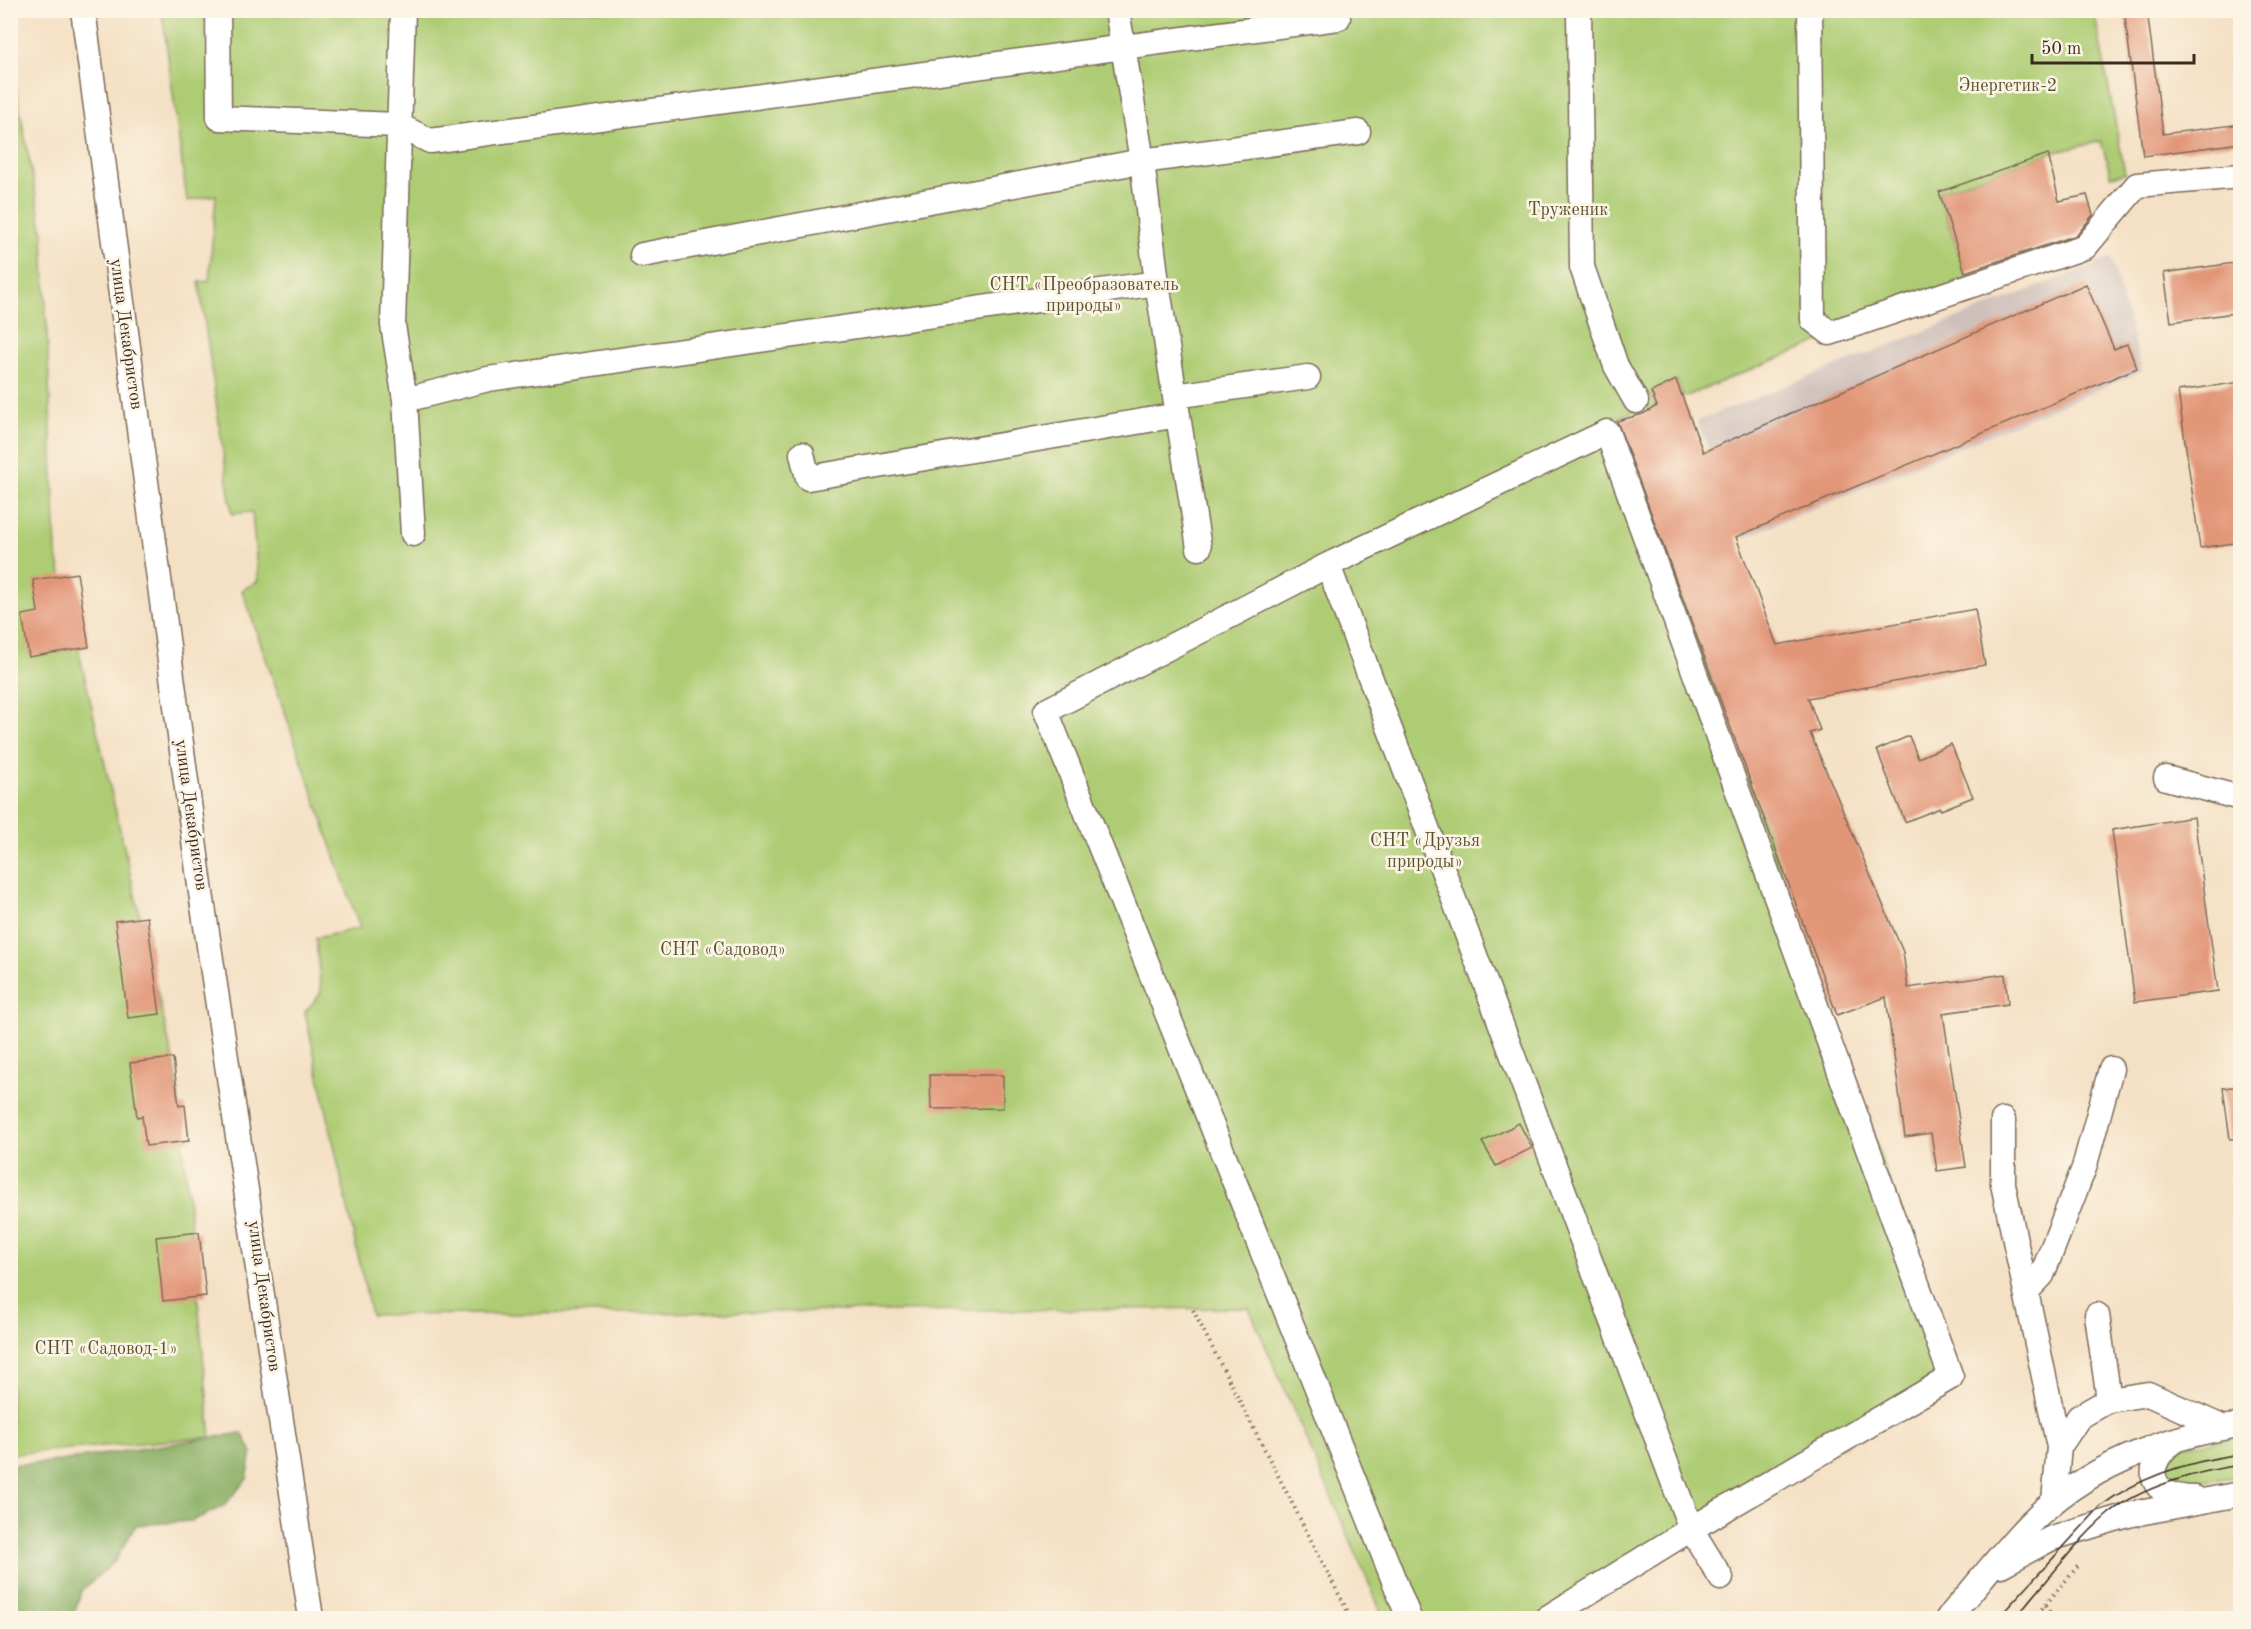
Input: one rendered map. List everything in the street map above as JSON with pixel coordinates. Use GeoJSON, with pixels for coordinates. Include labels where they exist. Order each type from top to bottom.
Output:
{"type":"FeatureCollection","features":[{"type":"Feature","properties":{"kind":"street","name":"улица Декабристов"},"geometry":{"type":"LineString","coordinates":[[82,10],[200,882],[312,1618]]}},
{"type":"Feature","properties":{"kind":"street"},"geometry":{"type":"LineString","coordinates":[[218,10],[219,118],[398,125],[430,141],[1338,18]]}},
{"type":"Feature","properties":{"kind":"street"},"geometry":{"type":"LineString","coordinates":[[402,10],[393,325],[405,400],[413,534]]}},
{"type":"Feature","properties":{"kind":"street"},"geometry":{"type":"LineString","coordinates":[[1118,10],[1142,161],[1157,283],[1199,548]]}},
{"type":"Feature","properties":{"kind":"street"},"geometry":{"type":"LineString","coordinates":[[1579,10],[1582,267],[1616,366],[1635,401]]}},
{"type":"Feature","properties":{"kind":"street"},"geometry":{"type":"LineString","coordinates":[[1810,10],[1813,320],[1830,333],[2085,248],[2137,185],[2241,176]]}},
{"type":"Feature","properties":{"kind":"street"},"geometry":{"type":"LineString","coordinates":[[642,255],[1142,161],[1358,132]]}},
{"type":"Feature","properties":{"kind":"street"},"geometry":{"type":"LineString","coordinates":[[405,400],[488,379],[1157,283]]}},
{"type":"Feature","properties":{"kind":"street"},"geometry":{"type":"LineString","coordinates":[[802,454],[808,478],[1176,406],[1308,377]]}},
{"type":"Feature","properties":{"kind":"street"},"geometry":{"type":"LineString","coordinates":[[1409,1618],[1046,711],[1328,565],[1607,432],[1951,1377],[1690,1529],[1547,1618]]}},
{"type":"Feature","properties":{"kind":"street"},"geometry":{"type":"LineString","coordinates":[[1328,565],[1690,1529],[1721,1578]]}},
{"type":"Feature","properties":{"kind":"street"},"geometry":{"type":"LineString","coordinates":[[2166,778],[2241,798]]}},
{"type":"Feature","properties":{"kind":"street"},"geometry":{"type":"LineString","coordinates":[[2026,1292],[2042,1275],[2084,1168],[2111,1070]]}},
{"type":"Feature","properties":{"kind":"street"},"geometry":{"type":"LineString","coordinates":[[2003,1120],[2003,1184],[2059,1447],[2054,1501]]}},
{"type":"Feature","properties":{"kind":"street"},"geometry":{"type":"LineString","coordinates":[[2097,1315],[2109,1400]]}},
{"type":"Feature","properties":{"kind":"street"},"geometry":{"type":"LineString","coordinates":[[2059,1447],[2079,1417],[2109,1400],[2148,1394],[2232,1426]]}},
{"type":"Feature","properties":{"kind":"street"},"geometry":{"type":"LineString","coordinates":[[1948,1618],[2028,1525],[2054,1501],[2088,1478],[2109,1466],[2176,1440],[2232,1426]]}},
{"type":"Feature","properties":{"kind":"street"},"geometry":{"type":"LineString","coordinates":[[2176,1440],[2166,1446],[2157,1458],[2154,1477],[2159,1487],[2167,1493],[2183,1497],[2231,1496]]}},
{"type":"Feature","properties":{"kind":"street"},"geometry":{"type":"LineString","coordinates":[[1989,1572],[2052,1538],[2128,1515],[2231,1496]]}},
{"type":"Feature","properties":{"kind":"path"},"geometry":{"type":"LineString","coordinates":[[1193,1310],[1351,1618]]}},
{"type":"Feature","properties":{"kind":"path"},"geometry":{"type":"LineString","coordinates":[[2034,1618],[2079,1565]]}},
{"type":"Feature","properties":{"kind":"path"},"geometry":{"type":"LineString","coordinates":[[2046,1604],[2052,1618]]}},
{"type":"Feature","properties":{"kind":"shaded area"},"geometry":{"type":"Polygon","coordinates":[[[2111,258],[2142,371],[1743,538],[1697,421],[2111,258]]]}},
{"type":"Feature","properties":{"kind":"green space"},"geometry":{"type":"Polygon","coordinates":[[[162,11],[2094,11],[2125,173],[2111,176],[2101,141],[2048,154],[1938,192],[1968,281],[1684,397],[1676,380],[1651,392],[1655,406],[1609,419],[1641,486],[1846,1049],[1951,1377],[1564,1618],[1384,1618],[1249,1308],[371,1315],[305,1012],[321,993],[316,938],[360,928],[242,590],[258,581],[252,512],[232,514],[199,282],[209,281],[216,195],[187,201],[162,11]]]}},
{"type":"Feature","properties":{"kind":"green space","name":"СНТ «Садовод-1»"},"geometry":{"type":"Polygon","coordinates":[[[10,57],[43,233],[56,552],[176,1073],[211,1437],[11,1454],[10,57]]]}},
{"type":"Feature","properties":{"kind":"green space"},"geometry":{"type":"Polygon","coordinates":[[[242,1433],[252,1452],[247,1479],[224,1506],[192,1521],[136,1525],[114,1562],[81,1591],[73,1618],[11,1618],[11,1465],[60,1461],[242,1433]]]}},
{"type":"Feature","properties":{"kind":"green space"},"geometry":{"type":"Polygon","coordinates":[[[2240,1437],[2240,1476],[2171,1486],[2161,1468],[2182,1446],[2240,1437]]]}},
{"type":"Feature","properties":{"kind":"building"},"geometry":{"type":"Polygon","coordinates":[[[2124,10],[2147,10],[2163,134],[2241,124],[2241,143],[2143,156],[2124,10]]]}},
{"type":"Feature","properties":{"kind":"building"},"geometry":{"type":"Polygon","coordinates":[[[2048,154],[2059,201],[2087,195],[2093,215],[2077,235],[1965,272],[1939,192],[2048,154]]]}},
{"type":"Feature","properties":{"kind":"building"},"geometry":{"type":"Polygon","coordinates":[[[2241,262],[2241,312],[2171,322],[2164,273],[2241,262]]]}},
{"type":"Feature","properties":{"kind":"building"},"geometry":{"type":"Polygon","coordinates":[[[2086,284],[2114,349],[2127,344],[2137,368],[1736,537],[1777,645],[1975,609],[1985,665],[1808,698],[1820,730],[1810,733],[1903,952],[1908,988],[2005,974],[2008,1004],[1943,1013],[1966,1167],[1937,1171],[1931,1133],[1905,1137],[1886,997],[1837,1015],[1617,421],[1643,414],[1657,406],[1651,392],[1676,380],[1703,452],[2086,284]]]}},
{"type":"Feature","properties":{"kind":"building"},"geometry":{"type":"Polygon","coordinates":[[[2241,382],[2241,542],[2200,548],[2178,391],[2241,382]]]}},
{"type":"Feature","properties":{"kind":"building"},"geometry":{"type":"Polygon","coordinates":[[[77,573],[89,647],[29,657],[22,615],[38,612],[33,580],[77,573]]]}},
{"type":"Feature","properties":{"kind":"building"},"geometry":{"type":"Polygon","coordinates":[[[1909,736],[1918,758],[1951,744],[1973,797],[1905,822],[1877,750],[1909,736]]]}},
{"type":"Feature","properties":{"kind":"building"},"geometry":{"type":"Polygon","coordinates":[[[2194,817],[2218,991],[2135,1002],[2112,830],[2194,817]]]}},
{"type":"Feature","properties":{"kind":"building"},"geometry":{"type":"Polygon","coordinates":[[[147,917],[160,1014],[128,1018],[115,921],[147,917]]]}},
{"type":"Feature","properties":{"kind":"building"},"geometry":{"type":"Polygon","coordinates":[[[173,1058],[179,1106],[185,1105],[189,1141],[146,1146],[142,1116],[137,1117],[130,1063],[173,1058]]]}},
{"type":"Feature","properties":{"kind":"building"},"geometry":{"type":"Polygon","coordinates":[[[930,1075],[1003,1075],[1003,1108],[931,1109],[930,1075]]]}},
{"type":"Feature","properties":{"kind":"building"},"geometry":{"type":"Polygon","coordinates":[[[2241,1086],[2241,1138],[2230,1139],[2223,1088],[2241,1086]]]}},
{"type":"Feature","properties":{"kind":"building"},"geometry":{"type":"Polygon","coordinates":[[[1519,1123],[1532,1148],[1496,1166],[1482,1142],[1519,1123]]]}},
{"type":"Feature","properties":{"kind":"building"},"geometry":{"type":"Polygon","coordinates":[[[199,1232],[206,1296],[163,1301],[156,1237],[199,1232]]]}},
{"type":"Feature","properties":{"kind":"tram line"},"geometry":{"type":"LineString","coordinates":[[1998,1618],[2101,1506],[2116,1495],[2167,1471],[2240,1454]]}},
{"type":"Feature","properties":{"kind":"tram line"},"geometry":{"type":"LineString","coordinates":[[2015,1618],[2082,1539],[2120,1505],[2152,1488],[2206,1471],[2240,1465]]}},
{"type":"Feature","properties":{"kind":"park label","name":"Энергетик-2"},"geometry":{"type":"Point","coordinates":[2008,86]}},
{"type":"Feature","properties":{"kind":"park label","name":"Труженик"},"geometry":{"type":"Point","coordinates":[1568,210]}},
{"type":"Feature","properties":{"kind":"park label","name":"СНТ «Преобразователь природы»"},"geometry":{"type":"Point","coordinates":[1084,295]}},
{"type":"Feature","properties":{"kind":"park label","name":"СНТ «Друзья природы»"},"geometry":{"type":"Point","coordinates":[1425,851]}},
{"type":"Feature","properties":{"kind":"park label","name":"СНТ «Садовод»"},"geometry":{"type":"Point","coordinates":[723,950]}}]}
